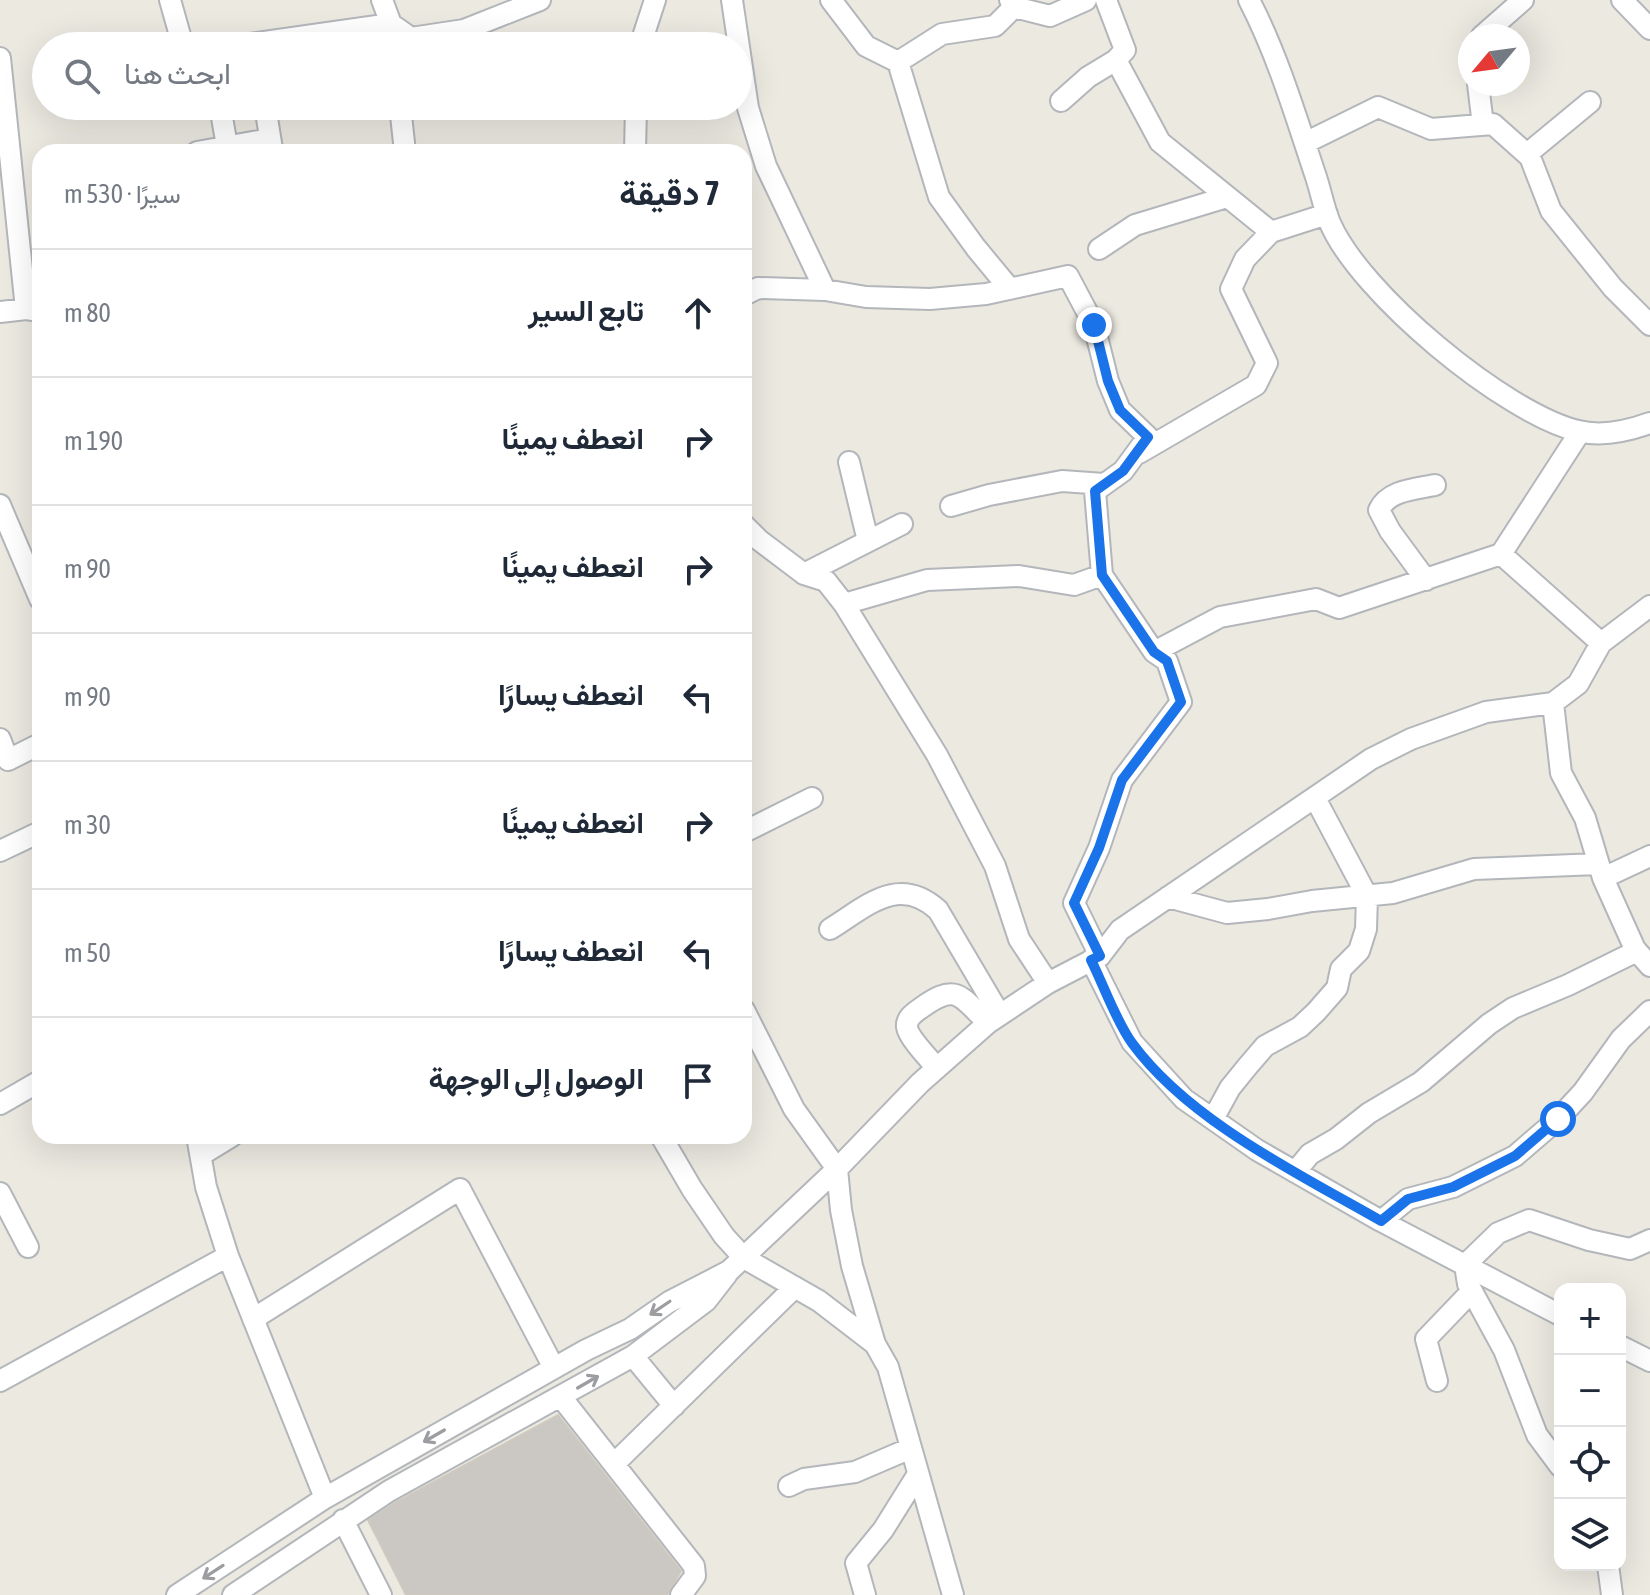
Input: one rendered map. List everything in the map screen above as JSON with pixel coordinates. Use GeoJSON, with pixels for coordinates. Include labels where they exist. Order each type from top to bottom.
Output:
{"type":"FeatureCollection","features":[{"type":"Feature","properties":{"kind":"street"},"geometry":{"type":"LineString","coordinates":[[170,0],[179,32]]}},
{"type":"Feature","properties":{"kind":"street"},"geometry":{"type":"LineString","coordinates":[[382,0],[392,32]]}},
{"type":"Feature","properties":{"kind":"street"},"geometry":{"type":"LineString","coordinates":[[451,32],[464,30],[540,0]]}},
{"type":"Feature","properties":{"kind":"street"},"geometry":{"type":"LineString","coordinates":[[645,32],[655,0]]}},
{"type":"Feature","properties":{"kind":"street"},"geometry":{"type":"LineString","coordinates":[[732,0],[737,32]]}},
{"type":"Feature","properties":{"kind":"street"},"geometry":{"type":"LineString","coordinates":[[831,0],[866,46],[898,62],[939,197],[1010,289]]}},
{"type":"Feature","properties":{"kind":"street"},"geometry":{"type":"LineString","coordinates":[[898,62],[942,34],[995,26],[1012,3],[1050,16],[1086,0]]}},
{"type":"Feature","properties":{"kind":"street"},"geometry":{"type":"LineString","coordinates":[[1061,101],[1125,50],[1106,0]]}},
{"type":"Feature","properties":{"kind":"street"},"geometry":{"type":"LineString","coordinates":[[1249,0],[1269,39],[1327,214],[1349,258],[1428,338],[1480,379],[1534,413],[1580,432],[1625,432],[1650,423]]}},
{"type":"Feature","properties":{"kind":"street"},"geometry":{"type":"LineString","coordinates":[[1496,24],[1523,0]]}},
{"type":"Feature","properties":{"kind":"street"},"geometry":{"type":"LineString","coordinates":[[1622,0],[1650,29]]}},
{"type":"Feature","properties":{"kind":"street"},"geometry":{"type":"LineString","coordinates":[[337,32],[391,24],[402,32]]}},
{"type":"Feature","properties":{"kind":"street"},"geometry":{"type":"LineString","coordinates":[[0,58],[32,302]]}},
{"type":"Feature","properties":{"kind":"street"},"geometry":{"type":"LineString","coordinates":[[1116,60],[1160,142],[1271,232]]}},
{"type":"Feature","properties":{"kind":"street"},"geometry":{"type":"LineString","coordinates":[[1479,96],[1483,125]]}},
{"type":"Feature","properties":{"kind":"street"},"geometry":{"type":"LineString","coordinates":[[1527,154],[1590,102]]}},
{"type":"Feature","properties":{"kind":"street"},"geometry":{"type":"LineString","coordinates":[[1305,143],[1378,107],[1431,129],[1493,124],[1527,154],[1551,211],[1613,288],[1650,325]]}},
{"type":"Feature","properties":{"kind":"street"},"geometry":{"type":"LineString","coordinates":[[223,120],[227,144]]}},
{"type":"Feature","properties":{"kind":"street"},"geometry":{"type":"LineString","coordinates":[[267,120],[271,144]]}},
{"type":"Feature","properties":{"kind":"street"},"geometry":{"type":"LineString","coordinates":[[402,120],[404,144]]}},
{"type":"Feature","properties":{"kind":"street"},"geometry":{"type":"LineString","coordinates":[[635,144],[636,120]]}},
{"type":"Feature","properties":{"kind":"street"},"geometry":{"type":"LineString","coordinates":[[752,120],[766,166],[825,290]]}},
{"type":"Feature","properties":{"kind":"street"},"geometry":{"type":"LineString","coordinates":[[1099,249],[1135,225],[1227,197]]}},
{"type":"Feature","properties":{"kind":"street"},"geometry":{"type":"LineString","coordinates":[[1135,455],[1256,385],[1267,363],[1231,289],[1245,259],[1271,232],[1327,214]]}},
{"type":"Feature","properties":{"kind":"street"},"geometry":{"type":"LineString","coordinates":[[752,291],[758,288],[825,290],[866,297],[930,299],[986,294],[1068,276],[1094,325],[1108,381],[1120,410],[1148,437],[1123,471],[1095,491],[1102,575],[1154,652],[1167,661],[1181,702],[1122,780],[1099,848],[1074,903],[1132,1042],[1184,1099],[1257,1150],[1381,1221],[1554,1312]]}},
{"type":"Feature","properties":{"kind":"street"},"geometry":{"type":"LineString","coordinates":[[0,312],[32,310]]}},
{"type":"Feature","properties":{"kind":"street"},"geometry":{"type":"LineString","coordinates":[[1154,652],[1220,617],[1316,599],[1339,608],[1501,554],[1580,432]]}},
{"type":"Feature","properties":{"kind":"street"},"geometry":{"type":"LineString","coordinates":[[849,462],[868,541]]}},
{"type":"Feature","properties":{"kind":"street"},"geometry":{"type":"LineString","coordinates":[[951,506],[1062,481],[1104,484]]}},
{"type":"Feature","properties":{"kind":"street"},"geometry":{"type":"LineString","coordinates":[[1426,580],[1390,531],[1379,510],[1382,503],[1393,495],[1435,485]]}},
{"type":"Feature","properties":{"kind":"street"},"geometry":{"type":"LineString","coordinates":[[0,505],[32,580]]}},
{"type":"Feature","properties":{"kind":"street"},"geometry":{"type":"LineString","coordinates":[[804,574],[902,524]]}},
{"type":"Feature","properties":{"kind":"street"},"geometry":{"type":"LineString","coordinates":[[752,533],[804,574],[826,581],[844,604],[937,755],[995,866],[1019,939],[1048,983]]}},
{"type":"Feature","properties":{"kind":"street"},"geometry":{"type":"LineString","coordinates":[[1501,554],[1601,643]]}},
{"type":"Feature","properties":{"kind":"street"},"geometry":{"type":"LineString","coordinates":[[844,604],[927,580],[1019,576],[1074,585],[1102,575]]}},
{"type":"Feature","properties":{"kind":"street"},"geometry":{"type":"LineString","coordinates":[[233,1595],[389,1491],[624,1361],[706,1301],[737,1265],[937,1068],[994,1019],[1048,983],[1096,958],[1120,930],[1371,759],[1411,739],[1486,712],[1553,703],[1578,684],[1601,643],[1650,606]]}},
{"type":"Feature","properties":{"kind":"street"},"geometry":{"type":"LineString","coordinates":[[1295,1172],[1310,1154],[1421,1082],[1489,1024],[1513,1008],[1644,958],[1601,871],[1585,818],[1561,773],[1553,703]]}},
{"type":"Feature","properties":{"kind":"street"},"geometry":{"type":"LineString","coordinates":[[0,739],[8,760],[32,748]]}},
{"type":"Feature","properties":{"kind":"street"},"geometry":{"type":"LineString","coordinates":[[752,828],[812,798]]}},
{"type":"Feature","properties":{"kind":"street"},"geometry":{"type":"LineString","coordinates":[[1213,1119],[1230,1088],[1265,1046],[1300,1027],[1337,988],[1341,969],[1359,951],[1366,929],[1367,896],[1315,798]]}},
{"type":"Feature","properties":{"kind":"street"},"geometry":{"type":"LineString","coordinates":[[0,851],[32,836]]}},
{"type":"Feature","properties":{"kind":"street"},"geometry":{"type":"LineString","coordinates":[[1168,897],[1227,913],[1393,893],[1474,869],[1601,871],[1650,856]]}},
{"type":"Feature","properties":{"kind":"street"},"geometry":{"type":"LineString","coordinates":[[830,929],[884,896],[910,894],[930,902],[938,910],[994,1019]]}},
{"type":"Feature","properties":{"kind":"street"},"geometry":{"type":"LineString","coordinates":[[937,1068],[906,1027],[909,1016],[940,994],[949,993],[994,1019]]}},
{"type":"Feature","properties":{"kind":"street"},"geometry":{"type":"LineString","coordinates":[[1381,1221],[1408,1199],[1453,1187],[1515,1156],[1558,1119],[1583,1092],[1621,1039],[1650,1011]]}},
{"type":"Feature","properties":{"kind":"street"},"geometry":{"type":"LineString","coordinates":[[752,1026],[794,1109],[837,1169],[852,1266],[875,1344],[888,1367],[953,1595]]}},
{"type":"Feature","properties":{"kind":"street"},"geometry":{"type":"LineString","coordinates":[[0,1104],[32,1086]]}},
{"type":"Feature","properties":{"kind":"street"},"geometry":{"type":"LineString","coordinates":[[666,1144],[737,1265],[795,1287],[819,1301],[875,1344]]}},
{"type":"Feature","properties":{"kind":"street"},"geometry":{"type":"LineString","coordinates":[[199,1146],[206,1187],[228,1256],[325,1498]]}},
{"type":"Feature","properties":{"kind":"street"},"geometry":{"type":"LineString","coordinates":[[253,1319],[460,1189],[554,1368]]}},
{"type":"Feature","properties":{"kind":"street"},"geometry":{"type":"LineString","coordinates":[[0,1193],[28,1247]]}},
{"type":"Feature","properties":{"kind":"street"},"geometry":{"type":"LineString","coordinates":[[1465,1265],[1498,1233],[1529,1220],[1589,1240],[1630,1249],[1650,1240]]}},
{"type":"Feature","properties":{"kind":"street"},"geometry":{"type":"LineString","coordinates":[[0,1381],[228,1256]]}},
{"type":"Feature","properties":{"kind":"street"},"geometry":{"type":"LineString","coordinates":[[177,1595],[325,1498],[554,1368],[630,1329],[669,1302],[737,1265]]}},
{"type":"Feature","properties":{"kind":"street"},"geometry":{"type":"LineString","coordinates":[[1465,1265],[1472,1291],[1504,1350],[1537,1435],[1554,1458]]}},
{"type":"Feature","properties":{"kind":"street"},"geometry":{"type":"LineString","coordinates":[[614,1464],[795,1287]]}},
{"type":"Feature","properties":{"kind":"street"},"geometry":{"type":"LineString","coordinates":[[1437,1381],[1426,1339],[1472,1291]]}},
{"type":"Feature","properties":{"kind":"street"},"geometry":{"type":"LineString","coordinates":[[603,1342],[674,1406]]}},
{"type":"Feature","properties":{"kind":"street"},"geometry":{"type":"LineString","coordinates":[[1626,1349],[1650,1361]]}},
{"type":"Feature","properties":{"kind":"street"},"geometry":{"type":"LineString","coordinates":[[561,1397],[694,1566],[695,1576],[681,1595]]}},
{"type":"Feature","properties":{"kind":"street"},"geometry":{"type":"LineString","coordinates":[[789,1486],[804,1479],[855,1472],[911,1448]]}},
{"type":"Feature","properties":{"kind":"street"},"geometry":{"type":"LineString","coordinates":[[865,1595],[856,1563],[883,1530],[918,1474]]}},
{"type":"Feature","properties":{"kind":"street"},"geometry":{"type":"LineString","coordinates":[[343,1520],[381,1595]]}},
{"type":"Feature","properties":{"kind":"street"},"geometry":{"type":"LineString","coordinates":[[1609,1571],[1612,1595]]}},
{"type":"Feature","properties":{"kind":"building"},"geometry":{"type":"Polygon","coordinates":[[[558,1415],[681,1571],[667,1595],[406,1595],[368,1520],[558,1415]]]}},
{"type":"Feature","properties":{"kind":"route"},"geometry":{"type":"LineString","coordinates":[[1094,325],[1108,381],[1120,410],[1148,437],[1123,471],[1095,491],[1102,575],[1154,652],[1167,661],[1181,702],[1122,780],[1099,848],[1074,903],[1100,956],[1091,960],[1132,1042],[1184,1099],[1257,1150],[1381,1221],[1408,1199],[1453,1187],[1515,1156],[1558,1119]]}}]}
